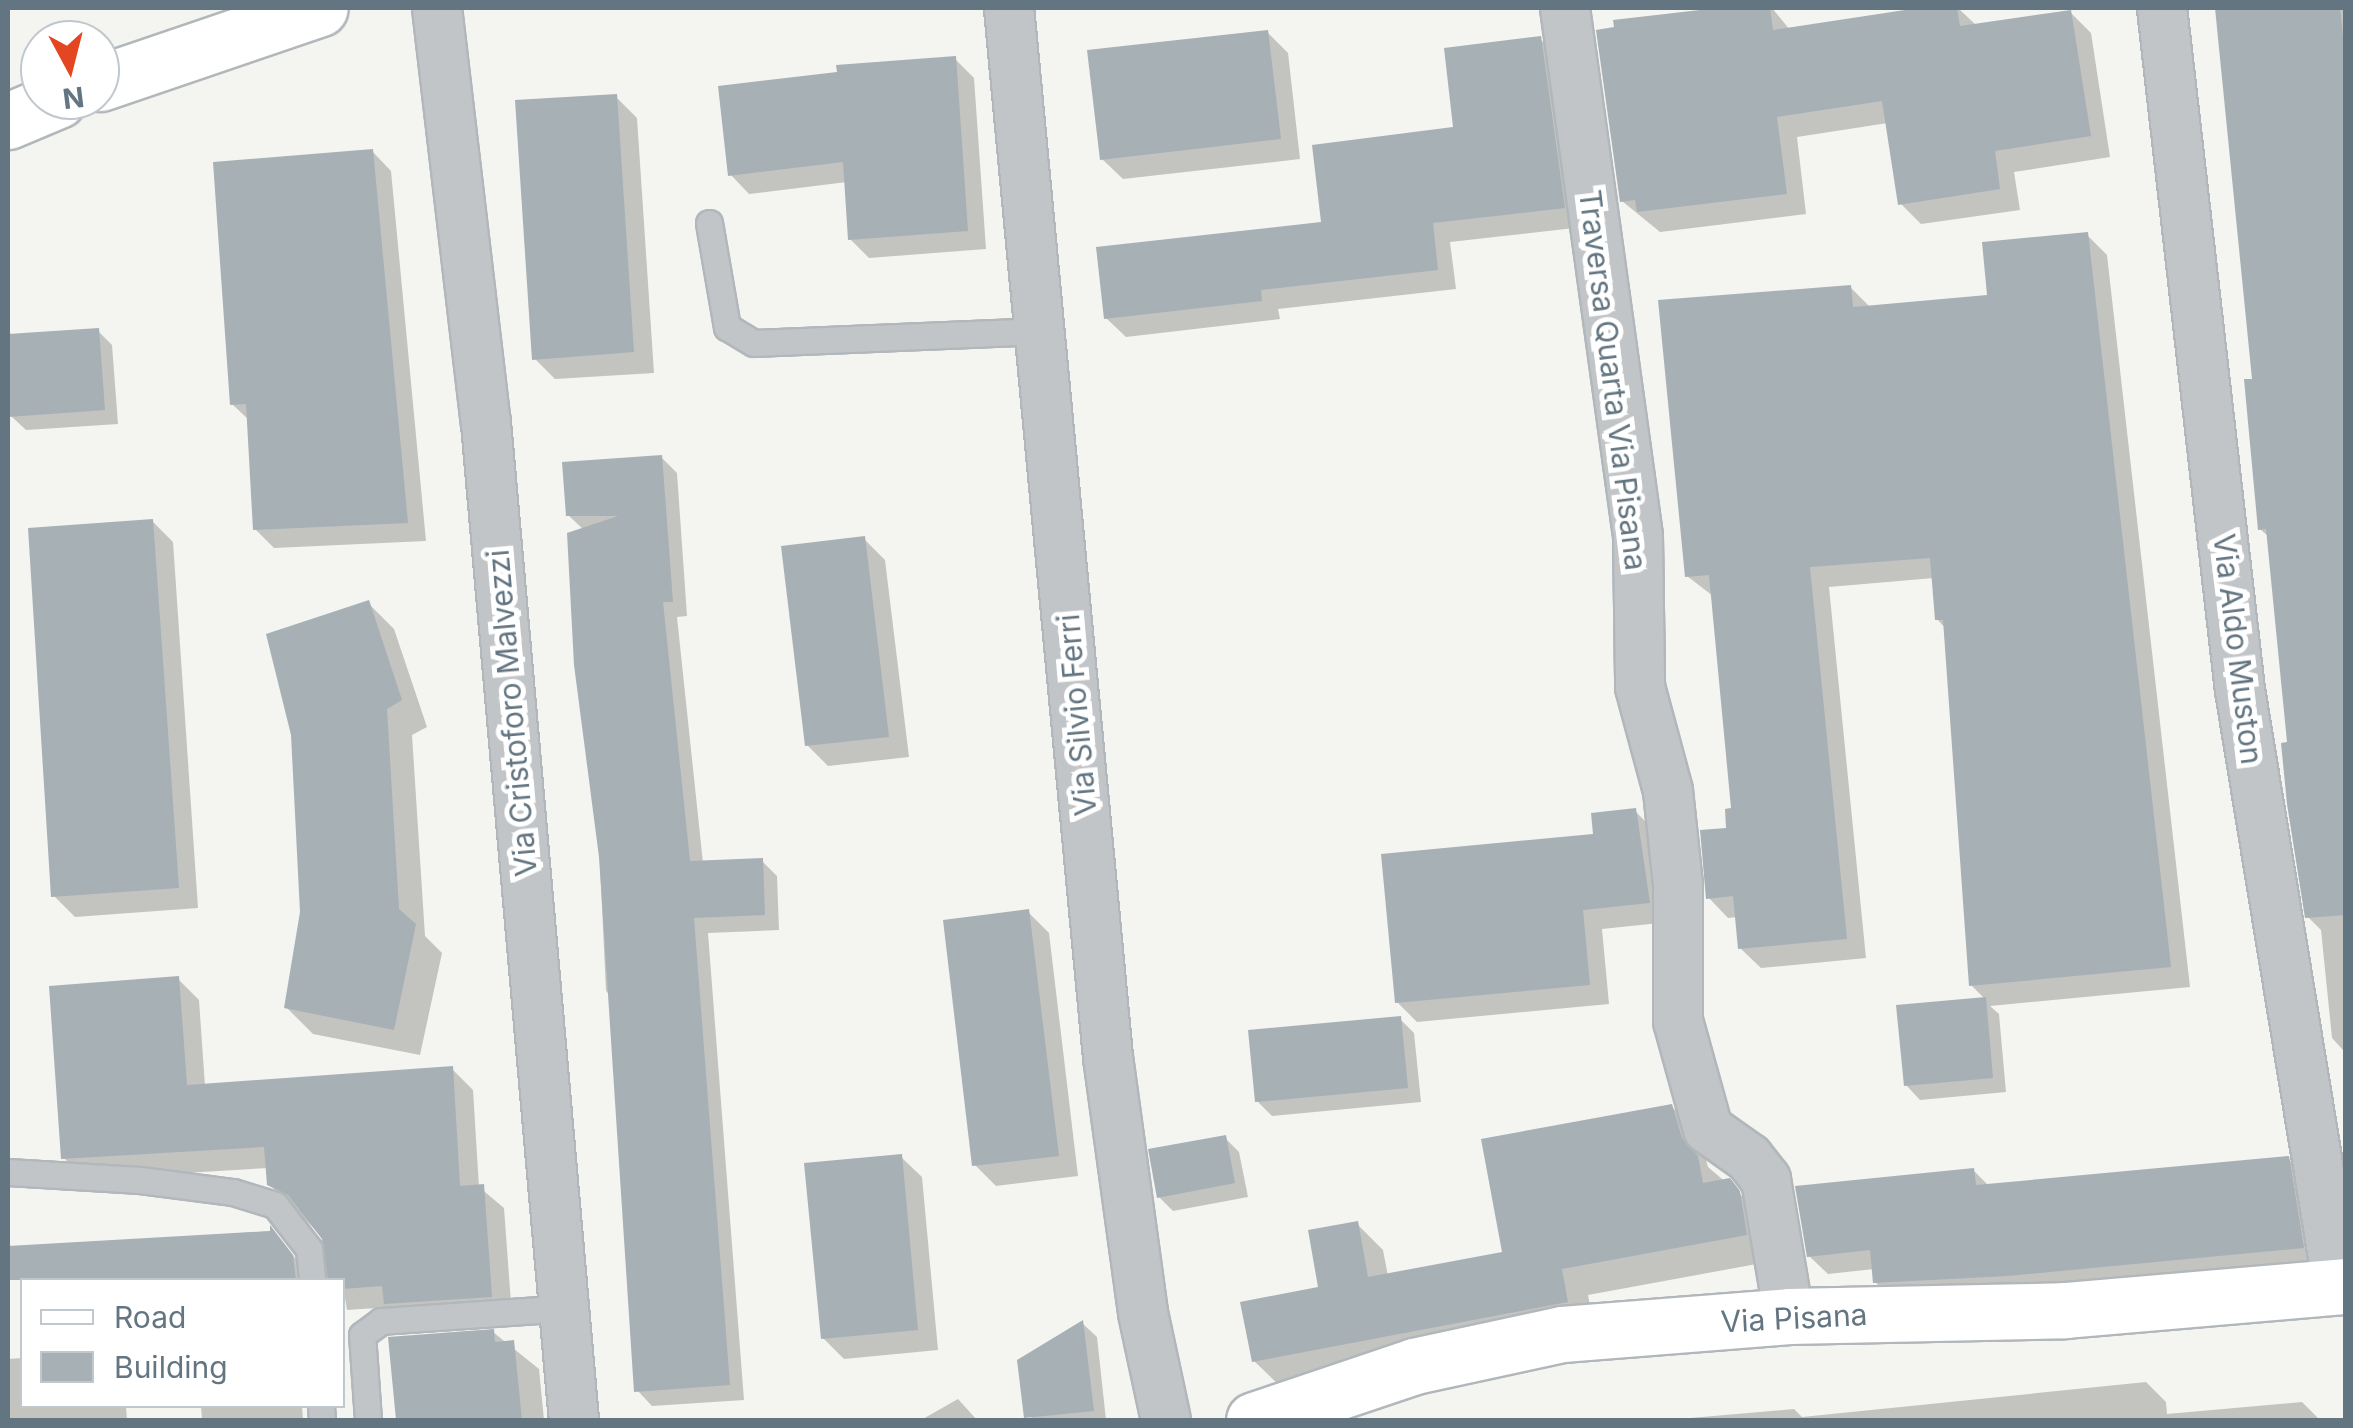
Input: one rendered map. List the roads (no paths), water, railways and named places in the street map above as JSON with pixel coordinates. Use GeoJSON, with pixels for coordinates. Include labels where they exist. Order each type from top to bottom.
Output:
{"type":"FeatureCollection","features":[{"type":"Feature","properties":{"kind":"main road"},"geometry":{"type":"LineString","coordinates":[[120,75],[320,8]]}},
{"type":"Feature","properties":{"kind":"main road","name":"Via Pisana"},"geometry":{"type":"LineString","coordinates":[[1254,1420],[1488,1347],[1562,1334],[1789,1316],[2065,1310],[2342,1287]]}},
{"type":"Feature","properties":{"kind":"street","name":"Via Cristoforo Malvezzi"},"geometry":{"type":"LineString","coordinates":[[437,8],[486,422],[574,1420]]}},
{"type":"Feature","properties":{"kind":"street","name":"Via Silvio Ferri"},"geometry":{"type":"LineString","coordinates":[[1009,8],[1108,1057],[1143,1313],[1166,1420]]}},
{"type":"Feature","properties":{"kind":"street","name":"Traversa Quarta Via Pisana"},"geometry":{"type":"LineString","coordinates":[[1564,8],[1638,536],[1640,686],[1668,790],[1678,885],[1678,1021],[1708,1129],[1749,1158],[1766,1180],[1789,1316]]}},
{"type":"Feature","properties":{"kind":"street","name":"Via Aldo Muston"},"geometry":{"type":"LineString","coordinates":[[2162,8],[2240,690],[2342,1287]]}},
{"type":"Feature","properties":{"kind":"lane"},"geometry":{"type":"LineString","coordinates":[[709,223],[727,327],[754,343],[1042,330]]}},
{"type":"Feature","properties":{"kind":"lane"},"geometry":{"type":"LineString","coordinates":[[8,1172],[140,1180],[233,1192],[275,1206],[310,1250],[312,1278]]}},
{"type":"Feature","properties":{"kind":"lane"},"geometry":{"type":"LineString","coordinates":[[368,1420],[362,1335],[381,1321],[566,1308]]}}]}
